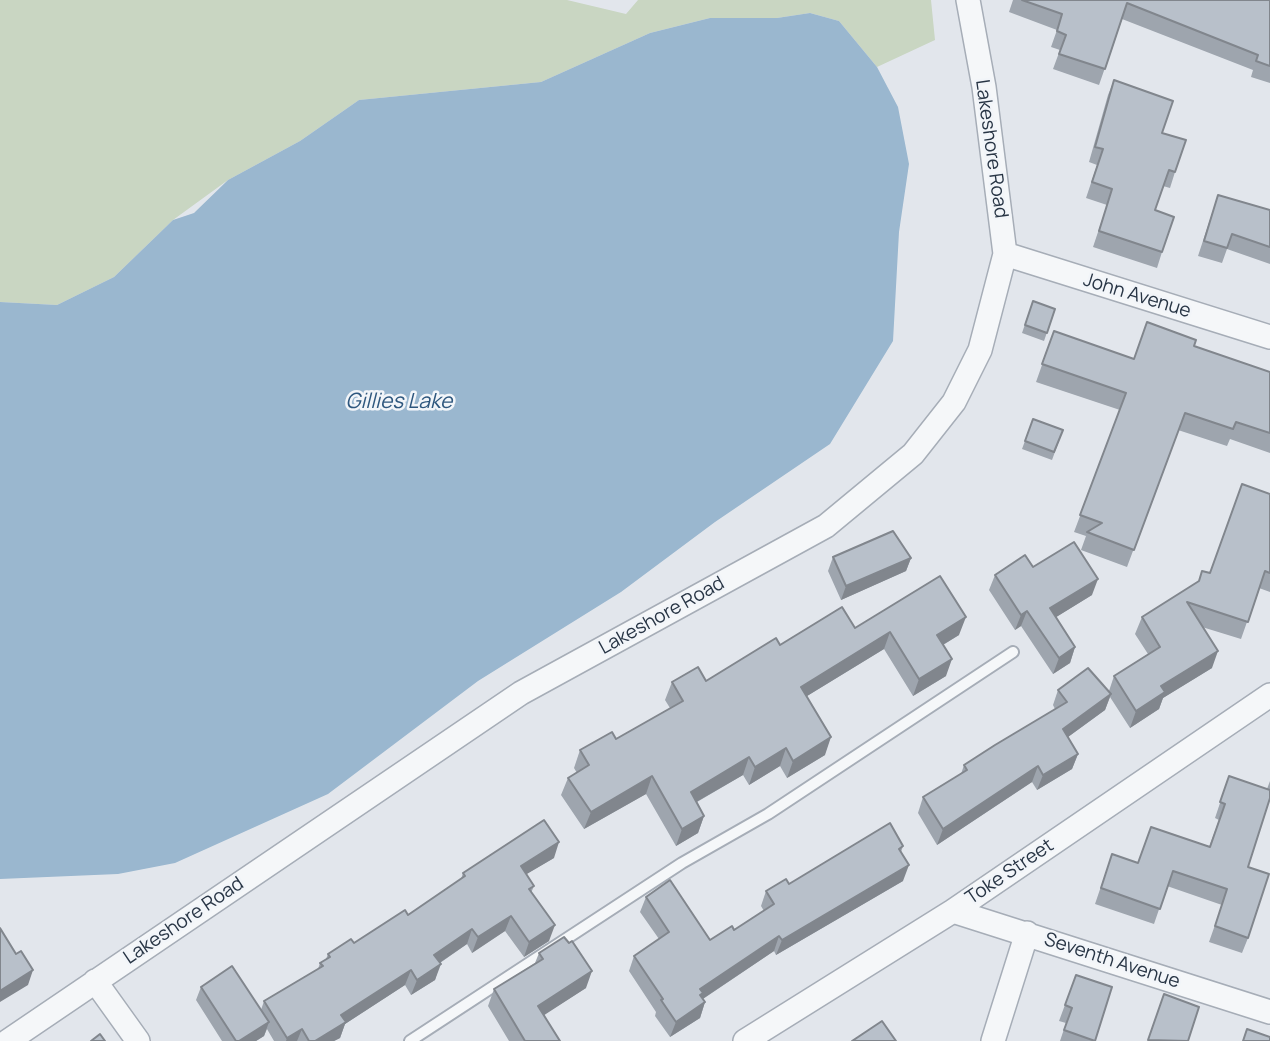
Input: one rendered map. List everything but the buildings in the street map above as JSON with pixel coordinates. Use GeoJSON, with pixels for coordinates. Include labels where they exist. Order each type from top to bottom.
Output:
{"type":"FeatureCollection","features":[{"type":"Feature","properties":{"kind":"street","name":"Lakeshore Road"},"geometry":{"type":"LineString","coordinates":[[8,1041],[521,693],[826,526],[913,454],[954,402],[980,350],[1005,254],[984,88],[968,0]]}},
{"type":"Feature","properties":{"kind":"street","name":"John Avenue"},"geometry":{"type":"LineString","coordinates":[[1005,254],[1270,337]]}},
{"type":"Feature","properties":{"kind":"street","name":"Toke Street"},"geometry":{"type":"LineString","coordinates":[[745,1041],[953,911],[1270,695]]}},
{"type":"Feature","properties":{"kind":"street","name":"Seventh Avenue"},"geometry":{"type":"LineString","coordinates":[[953,911],[1270,1012]]}},
{"type":"Feature","properties":{"kind":"street"},"geometry":{"type":"LineString","coordinates":[[993,1041],[1027,933]]}},
{"type":"Feature","properties":{"kind":"street"},"geometry":{"type":"LineString","coordinates":[[95,981],[138,1041]]}},
{"type":"Feature","properties":{"kind":"lane"},"geometry":{"type":"LineString","coordinates":[[410,1041],[682,863],[768,814],[1013,652]]}},
{"type":"Feature","properties":{"kind":"green space"},"geometry":{"type":"Polygon","coordinates":[[[0,0],[567,0],[626,14],[638,0],[931,0],[935,40],[877,67],[839,21],[810,13],[777,18],[710,18],[650,33],[541,82],[359,100],[300,141],[228,180],[173,220],[114,277],[57,305],[0,302],[0,0]]]}},
{"type":"Feature","properties":{"kind":"water","name":"Gillies Lake"},"geometry":{"type":"Polygon","coordinates":[[[810,13],[839,21],[877,67],[898,107],[909,164],[899,232],[893,341],[830,444],[715,522],[621,592],[478,681],[328,794],[175,863],[118,874],[0,879],[0,302],[57,305],[114,277],[173,220],[194,213],[228,180],[300,141],[359,100],[541,82],[650,33],[710,18],[777,18],[810,13]]]}}]}
